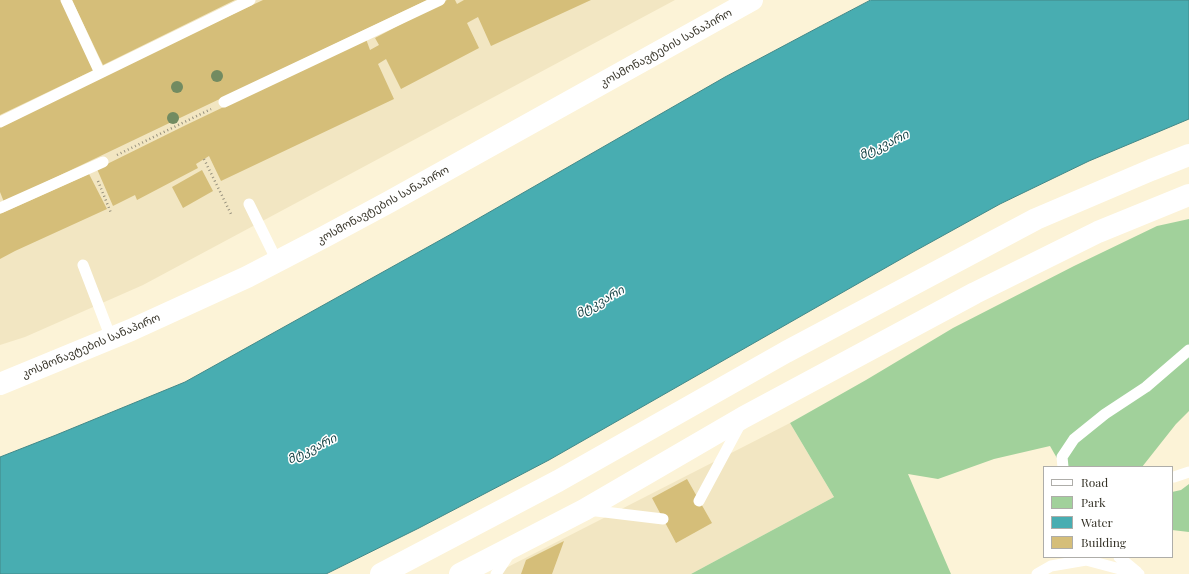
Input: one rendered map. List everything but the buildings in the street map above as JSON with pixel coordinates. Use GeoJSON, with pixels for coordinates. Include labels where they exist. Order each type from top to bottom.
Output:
{"type":"FeatureCollection","features":[{"type":"Feature","properties":{"kind":"main road","name":"კოსმონავტების სანაპირო"},"geometry":{"type":"LineString","coordinates":[[0,384],[110,338],[241,280],[324,238],[752,0]]}},
{"type":"Feature","properties":{"kind":"main road"},"geometry":{"type":"LineString","coordinates":[[381,574],[558,481],[786,352],[1036,219],[1189,155]]}},
{"type":"Feature","properties":{"kind":"main road"},"geometry":{"type":"LineString","coordinates":[[460,574],[584,510],[744,417],[976,293],[1098,232],[1189,195]]}},
{"type":"Feature","properties":{"kind":"lane"},"geometry":{"type":"LineString","coordinates":[[66,0],[100,73]]}},
{"type":"Feature","properties":{"kind":"lane"},"geometry":{"type":"LineString","coordinates":[[0,122],[250,0]]}},
{"type":"Feature","properties":{"kind":"lane"},"geometry":{"type":"LineString","coordinates":[[224,102],[440,0]]}},
{"type":"Feature","properties":{"kind":"lane"},"geometry":{"type":"LineString","coordinates":[[1,204],[92,168],[103,162]]}},
{"type":"Feature","properties":{"kind":"lane"},"geometry":{"type":"LineString","coordinates":[[249,204],[277,262]]}},
{"type":"Feature","properties":{"kind":"lane"},"geometry":{"type":"LineString","coordinates":[[83,265],[110,338]]}},
{"type":"Feature","properties":{"kind":"lane"},"geometry":{"type":"LineString","coordinates":[[1063,466],[1062,457],[1074,439],[1105,414],[1146,386],[1189,350]]}},
{"type":"Feature","properties":{"kind":"lane"},"geometry":{"type":"LineString","coordinates":[[700,501],[744,417]]}},
{"type":"Feature","properties":{"kind":"lane"},"geometry":{"type":"LineString","coordinates":[[1174,478],[1189,472]]}},
{"type":"Feature","properties":{"kind":"lane"},"geometry":{"type":"LineString","coordinates":[[584,510],[663,519]]}},
{"type":"Feature","properties":{"kind":"lane"},"geometry":{"type":"LineString","coordinates":[[496,574],[515,546]]}},
{"type":"Feature","properties":{"kind":"lane"},"geometry":{"type":"LineString","coordinates":[[1120,558],[1139,574]]}},
{"type":"Feature","properties":{"kind":"lane"},"geometry":{"type":"LineString","coordinates":[[1037,574],[1051,566],[1086,560],[1139,574]]}},
{"type":"Feature","properties":{"kind":"path"},"geometry":{"type":"LineString","coordinates":[[103,162],[186,123],[224,102]]}},
{"type":"Feature","properties":{"kind":"path"},"geometry":{"type":"LineString","coordinates":[[132,141],[135,146]]}},
{"type":"Feature","properties":{"kind":"path"},"geometry":{"type":"LineString","coordinates":[[204,159],[231,214]]}},
{"type":"Feature","properties":{"kind":"path"},"geometry":{"type":"LineString","coordinates":[[92,168],[111,213]]}},
{"type":"Feature","properties":{"kind":"shaded area"},"geometry":{"type":"Polygon","coordinates":[[[0,0],[675,0],[143,285],[25,337],[0,345],[0,0]]]}},
{"type":"Feature","properties":{"kind":"shaded area"},"geometry":{"type":"Polygon","coordinates":[[[790,423],[834,497],[691,574],[494,574],[790,423]]]}},
{"type":"Feature","properties":{"kind":"green space"},"geometry":{"type":"Polygon","coordinates":[[[1189,219],[1189,411],[1176,424],[1143,466],[1061,466],[1050,446],[994,459],[938,479],[908,474],[951,574],[691,574],[834,497],[790,423],[953,328],[1074,266],[1157,226],[1189,219]]]}},
{"type":"Feature","properties":{"kind":"green space"},"geometry":{"type":"Polygon","coordinates":[[[1189,484],[1189,532],[1173,530],[1173,492],[1181,490],[1189,484]]]}},
{"type":"Feature","properties":{"kind":"water","name":"მტკვარი"},"geometry":{"type":"Polygon","coordinates":[[[871,0],[1189,0],[1189,119],[1089,161],[1000,204],[549,460],[419,528],[326,574],[0,574],[0,457],[185,382],[453,233],[725,77],[871,0]]]}}]}
